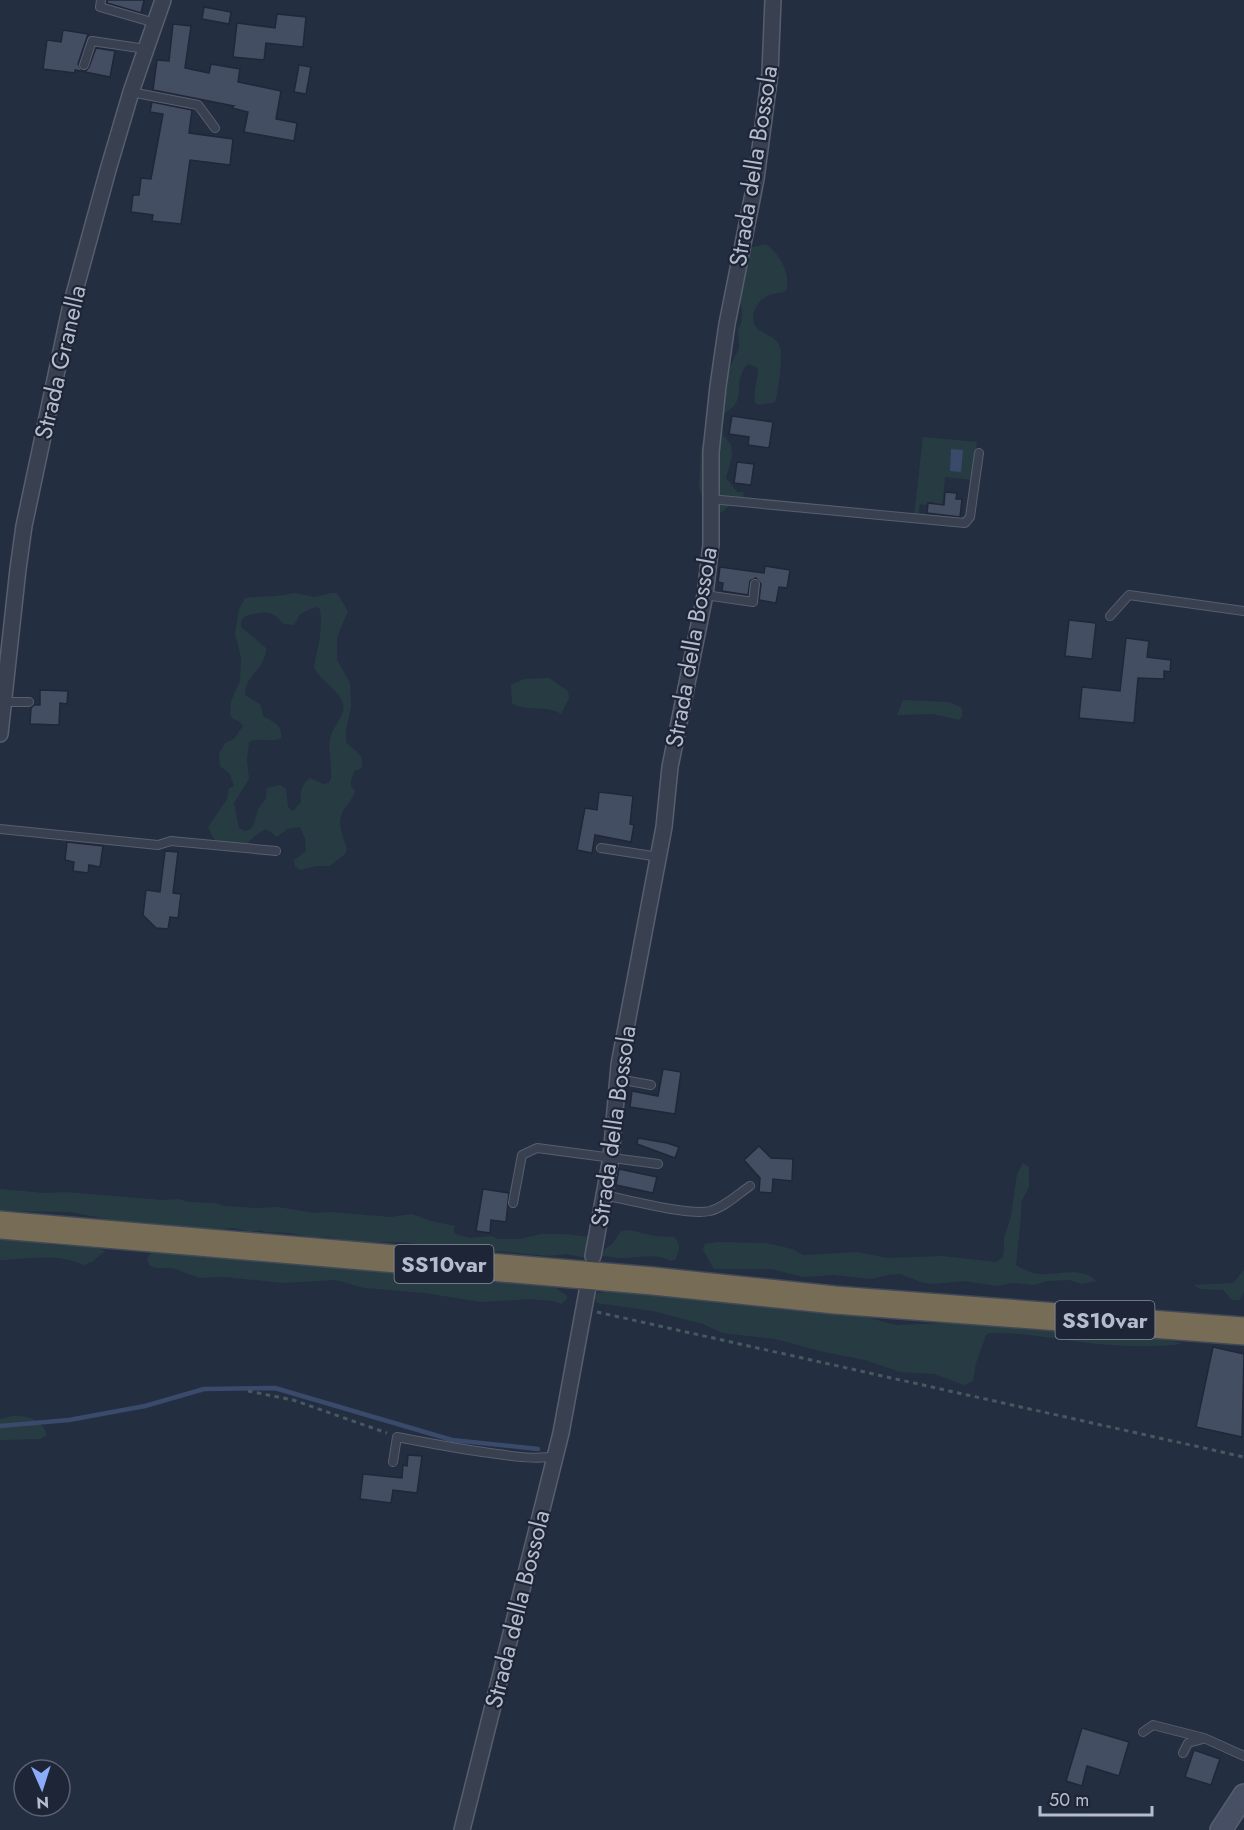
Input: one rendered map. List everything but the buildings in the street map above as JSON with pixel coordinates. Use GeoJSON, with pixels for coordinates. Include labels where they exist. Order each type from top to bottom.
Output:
{"type":"FeatureCollection","features":[{"type":"Feature","properties":{"kind":"highway","name":"SS10var"},"geometry":{"type":"LineString","coordinates":[[0,1225],[653,1281],[835,1300],[1244,1331]]}},
{"type":"Feature","properties":{"kind":"highway"},"geometry":{"type":"LineString","coordinates":[[1179,1326],[1194,1314],[1244,1311]]}},
{"type":"Feature","properties":{"kind":"street","name":"Strada Granella"},"geometry":{"type":"LineString","coordinates":[[0,735],[24,526],[68,320],[131,92],[163,0]]}},
{"type":"Feature","properties":{"kind":"street","name":"Strada della Bossola"},"geometry":{"type":"LineString","coordinates":[[593,1256],[611,1157],[619,1065],[664,827],[670,767],[705,595],[711,544],[711,452],[718,386],[731,300],[756,179],[770,73],[773,0]]}},
{"type":"Feature","properties":{"kind":"street","name":"Strada della Bossola"},"geometry":{"type":"LineString","coordinates":[[462,1830],[556,1456],[589,1281]]}},
{"type":"Feature","properties":{"kind":"street"},"geometry":{"type":"LineString","coordinates":[[1221,1830],[1244,1795]]}},
{"type":"Feature","properties":{"kind":"lane"},"geometry":{"type":"LineString","coordinates":[[101,0],[100,7],[155,23]]}},
{"type":"Feature","properties":{"kind":"lane"},"geometry":{"type":"LineString","coordinates":[[84,65],[92,41],[146,49]]}},
{"type":"Feature","properties":{"kind":"lane"},"geometry":{"type":"LineString","coordinates":[[131,92],[198,105],[215,128]]}},
{"type":"Feature","properties":{"kind":"lane"},"geometry":{"type":"LineString","coordinates":[[710,499],[965,523],[970,518],[979,453]]}},
{"type":"Feature","properties":{"kind":"lane"},"geometry":{"type":"LineString","coordinates":[[705,595],[753,602],[755,584]]}},
{"type":"Feature","properties":{"kind":"lane"},"geometry":{"type":"LineString","coordinates":[[1110,616],[1129,595],[1244,611]]}},
{"type":"Feature","properties":{"kind":"lane"},"geometry":{"type":"LineString","coordinates":[[3,702],[29,702]]}},
{"type":"Feature","properties":{"kind":"lane"},"geometry":{"type":"LineString","coordinates":[[0,829],[158,845],[171,841],[276,851]]}},
{"type":"Feature","properties":{"kind":"lane"},"geometry":{"type":"LineString","coordinates":[[601,848],[658,857]]}},
{"type":"Feature","properties":{"kind":"lane"},"geometry":{"type":"LineString","coordinates":[[618,1079],[651,1085]]}},
{"type":"Feature","properties":{"kind":"lane"},"geometry":{"type":"LineString","coordinates":[[513,1203],[522,1155],[537,1148],[658,1164]]}},
{"type":"Feature","properties":{"kind":"lane"},"geometry":{"type":"LineString","coordinates":[[604,1196],[684,1210],[710,1211],[750,1186]]}},
{"type":"Feature","properties":{"kind":"lane"},"geometry":{"type":"LineString","coordinates":[[393,1462],[398,1437],[511,1456],[544,1458],[556,1456]]}},
{"type":"Feature","properties":{"kind":"lane"},"geometry":{"type":"LineString","coordinates":[[1143,1732],[1153,1725],[1204,1738],[1244,1756]]}},
{"type":"Feature","properties":{"kind":"lane"},"geometry":{"type":"LineString","coordinates":[[1183,1753],[1188,1743],[1204,1738]]}},
{"type":"Feature","properties":{"kind":"path"},"geometry":{"type":"LineString","coordinates":[[584,1309],[1244,1457]]}},
{"type":"Feature","properties":{"kind":"path"},"geometry":{"type":"LineString","coordinates":[[248,1391],[293,1400],[398,1437]]}},
{"type":"Feature","properties":{"kind":"green space"},"geometry":{"type":"Polygon","coordinates":[[[766,244],[776,253],[786,271],[786,291],[761,300],[754,311],[753,319],[756,327],[775,340],[780,347],[781,365],[777,392],[775,402],[759,405],[755,403],[758,368],[748,364],[740,377],[737,402],[725,413],[722,429],[723,435],[731,445],[732,456],[726,478],[737,492],[744,492],[743,497],[716,514],[706,507],[699,488],[701,449],[703,439],[717,421],[730,367],[739,348],[738,331],[742,320],[742,309],[732,283],[731,260],[737,251],[766,244]]]}},
{"type":"Feature","properties":{"kind":"green space"},"geometry":{"type":"Polygon","coordinates":[[[923,437],[977,442],[973,480],[945,477],[941,519],[933,518],[934,502],[927,502],[926,505],[920,504],[918,517],[914,516],[923,437]]]}},
{"type":"Feature","properties":{"kind":"green space"},"geometry":{"type":"Polygon","coordinates":[[[337,593],[348,611],[337,637],[337,660],[350,683],[351,707],[346,742],[362,759],[361,769],[354,771],[351,781],[351,787],[355,791],[340,820],[347,849],[345,854],[330,866],[300,870],[295,866],[294,860],[306,851],[305,839],[300,827],[287,829],[277,837],[266,829],[243,848],[219,849],[208,827],[227,799],[229,788],[234,786],[230,774],[220,766],[219,754],[225,743],[234,739],[243,726],[230,714],[231,701],[240,681],[241,658],[235,633],[239,609],[245,598],[288,594],[315,597],[337,593]],[[315,607],[300,614],[294,625],[283,624],[275,615],[266,612],[245,616],[241,621],[241,627],[266,648],[263,661],[248,682],[245,695],[261,705],[263,716],[276,724],[281,734],[281,738],[277,739],[249,742],[247,760],[249,779],[234,803],[239,828],[245,831],[251,829],[254,824],[258,809],[266,799],[267,788],[280,785],[286,789],[288,807],[293,811],[301,802],[302,789],[310,778],[323,784],[329,783],[331,778],[330,740],[332,731],[341,716],[343,704],[341,698],[314,667],[320,637],[320,609],[315,607]]]}},
{"type":"Feature","properties":{"kind":"green space"},"geometry":{"type":"Polygon","coordinates":[[[549,678],[568,691],[569,698],[561,714],[549,709],[524,708],[512,703],[511,685],[524,679],[549,678]]]}},
{"type":"Feature","properties":{"kind":"green space"},"geometry":{"type":"Polygon","coordinates":[[[903,700],[950,702],[962,708],[962,716],[959,720],[933,714],[897,715],[903,700]]]}},
{"type":"Feature","properties":{"kind":"green space"},"geometry":{"type":"Polygon","coordinates":[[[1023,1163],[1029,1167],[1029,1187],[1021,1202],[1016,1265],[1039,1274],[1084,1273],[1096,1281],[1082,1284],[1069,1280],[1047,1281],[1034,1285],[1012,1283],[998,1286],[963,1281],[933,1284],[900,1274],[870,1279],[833,1275],[803,1277],[772,1269],[714,1269],[703,1250],[705,1244],[718,1242],[766,1243],[792,1249],[803,1255],[857,1252],[887,1258],[942,1256],[996,1262],[1002,1258],[1004,1251],[1004,1238],[1011,1216],[1017,1174],[1023,1163]]]}},
{"type":"Feature","properties":{"kind":"green space"},"geometry":{"type":"Polygon","coordinates":[[[0,1189],[162,1200],[178,1199],[225,1206],[278,1207],[314,1213],[330,1212],[391,1217],[412,1214],[455,1226],[453,1230],[455,1234],[470,1238],[492,1236],[498,1239],[520,1239],[541,1234],[590,1237],[588,1257],[585,1258],[567,1254],[547,1256],[498,1251],[483,1254],[403,1242],[354,1242],[260,1230],[250,1232],[233,1228],[216,1229],[112,1220],[70,1212],[0,1211],[0,1189]]]}},
{"type":"Feature","properties":{"kind":"green space"},"geometry":{"type":"Polygon","coordinates":[[[629,1230],[655,1236],[674,1237],[679,1245],[675,1260],[651,1256],[617,1258],[602,1256],[600,1253],[612,1244],[621,1231],[629,1230]]]}},
{"type":"Feature","properties":{"kind":"green space"},"geometry":{"type":"Polygon","coordinates":[[[0,1237],[35,1240],[50,1245],[94,1247],[105,1251],[92,1262],[83,1265],[54,1258],[0,1260],[0,1237]]]}},
{"type":"Feature","properties":{"kind":"green space"},"geometry":{"type":"Polygon","coordinates":[[[153,1251],[490,1282],[539,1283],[556,1288],[566,1295],[567,1299],[561,1304],[531,1299],[481,1302],[425,1293],[365,1288],[335,1280],[283,1283],[224,1277],[200,1278],[172,1268],[156,1268],[149,1265],[147,1258],[153,1251]]]}},
{"type":"Feature","properties":{"kind":"green space"},"geometry":{"type":"Polygon","coordinates":[[[1244,1270],[1244,1292],[1239,1300],[1232,1300],[1223,1290],[1200,1289],[1194,1285],[1233,1283],[1244,1270]]]}},
{"type":"Feature","properties":{"kind":"green space"},"geometry":{"type":"Polygon","coordinates":[[[611,1291],[727,1299],[845,1316],[862,1316],[896,1325],[977,1322],[1131,1333],[1181,1344],[1123,1346],[990,1333],[986,1335],[976,1363],[973,1381],[964,1385],[935,1374],[900,1372],[865,1360],[775,1339],[722,1333],[703,1324],[653,1311],[597,1303],[593,1294],[611,1291]]]}},
{"type":"Feature","properties":{"kind":"green space"},"geometry":{"type":"Polygon","coordinates":[[[13,1416],[38,1422],[47,1435],[40,1439],[0,1440],[0,1419],[13,1416]]]}},
{"type":"Feature","properties":{"kind":"water"},"geometry":{"type":"Polygon","coordinates":[[[951,449],[963,450],[961,472],[950,471],[951,449]]]}},
{"type":"Feature","properties":{"kind":"waterway"},"geometry":{"type":"LineString","coordinates":[[0,1426],[69,1420],[145,1406],[204,1389],[275,1388],[452,1440],[538,1449]]}}]}
